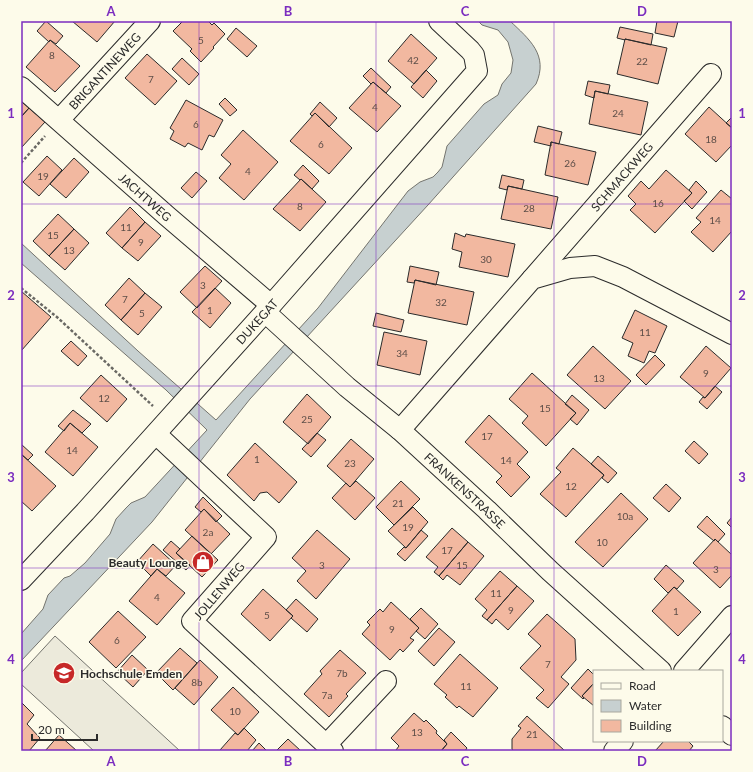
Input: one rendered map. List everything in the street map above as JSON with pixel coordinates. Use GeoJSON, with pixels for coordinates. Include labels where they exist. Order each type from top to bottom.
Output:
{"type":"FeatureCollection","features":[{"type":"Feature","properties":{"kind":"street","name":"BRIGANTINEWEG"},"geometry":{"type":"LineString","coordinates":[[59,120],[150,21]]}},
{"type":"Feature","properties":{"kind":"street","name":"DUKEGAT"},"geometry":{"type":"LineString","coordinates":[[21,580],[162,427],[477,71],[474,55],[439,21]]}},
{"type":"Feature","properties":{"kind":"street","name":"SCHMACKWEG"},"geometry":{"type":"LineString","coordinates":[[400,430],[711,74]]}},
{"type":"Feature","properties":{"kind":"street","name":"JACHTWEG"},"geometry":{"type":"LineString","coordinates":[[21,87],[167,216],[268,308]]}},
{"type":"Feature","properties":{"kind":"street"},"geometry":{"type":"LineString","coordinates":[[532,279],[570,268],[595,266],[623,277],[732,334]]}},
{"type":"Feature","properties":{"kind":"street","name":"FRANKENSTRASSE"},"geometry":{"type":"LineString","coordinates":[[268,308],[286,332],[400,430],[487,510],[550,571],[660,670]]}},
{"type":"Feature","properties":{"kind":"street","name":"JOLLENWEG"},"geometry":{"type":"LineString","coordinates":[[162,427],[179,455],[266,536],[192,621],[330,748],[386,681]]}},
{"type":"Feature","properties":{"kind":"street"},"geometry":{"type":"LineString","coordinates":[[685,670],[732,616]]}},
{"type":"Feature","properties":{"kind":"street"},"geometry":{"type":"LineString","coordinates":[[723,727],[732,735]]}},
{"type":"Feature","properties":{"kind":"street"},"geometry":{"type":"LineString","coordinates":[[614,751],[622,742]]}},
{"type":"Feature","properties":{"kind":"path"},"geometry":{"type":"LineString","coordinates":[[21,163],[59,120]]}},
{"type":"Feature","properties":{"kind":"path"},"geometry":{"type":"LineString","coordinates":[[21,288],[58,318],[162,427]]}},
{"type":"Feature","properties":{"kind":"shaded area"},"geometry":{"type":"Polygon","coordinates":[[[55,636],[180,751],[94,751],[21,684],[21,673],[55,636]]]}},
{"type":"Feature","properties":{"kind":"water"},"geometry":{"type":"Polygon","coordinates":[[[478,21],[510,21],[524,34],[535,48],[540,64],[536,84],[428,205],[250,399],[152,522],[21,661],[21,634],[43,609],[48,595],[64,578],[70,576],[85,563],[110,534],[116,519],[126,508],[131,503],[145,497],[207,430],[166,390],[21,263],[21,243],[138,351],[216,420],[318,308],[408,191],[420,182],[433,177],[438,172],[442,167],[447,146],[484,104],[498,95],[502,84],[511,73],[513,60],[508,42],[498,30],[482,25],[478,21]]]}},
{"type":"Feature","properties":{"kind":"building"},"geometry":{"type":"Polygon","coordinates":[[[46,21],[63,36],[56,44],[50,40],[49,42],[37,31],[46,21]]]}},
{"type":"Feature","properties":{"kind":"building"},"geometry":{"type":"Polygon","coordinates":[[[72,21],[115,21],[97,42],[72,21]]]}},
{"type":"Feature","properties":{"kind":"building"},"geometry":{"type":"Polygon","coordinates":[[[183,21],[208,21],[212,25],[214,23],[225,34],[201,62],[190,51],[192,49],[173,31],[183,21]]]}},
{"type":"Feature","properties":{"kind":"building"},"geometry":{"type":"Polygon","coordinates":[[[657,21],[678,21],[674,37],[655,33],[657,21]]]}},
{"type":"Feature","properties":{"kind":"building"},"geometry":{"type":"Polygon","coordinates":[[[620,27],[653,34],[651,45],[617,38],[620,27]]]}},
{"type":"Feature","properties":{"kind":"building"},"geometry":{"type":"Polygon","coordinates":[[[236,28],[257,46],[247,57],[227,39],[236,28]]]}},
{"type":"Feature","properties":{"kind":"building"},"geometry":{"type":"Polygon","coordinates":[[[411,34],[437,58],[414,84],[388,61],[411,34]]]}},
{"type":"Feature","properties":{"kind":"building"},"geometry":{"type":"Polygon","coordinates":[[[625,39],[667,48],[658,84],[617,74],[625,39]]]}},
{"type":"Feature","properties":{"kind":"building"},"geometry":{"type":"Polygon","coordinates":[[[50,40],[80,66],[55,92],[26,67],[50,40]]]}},
{"type":"Feature","properties":{"kind":"building"},"geometry":{"type":"Polygon","coordinates":[[[147,54],[177,81],[155,105],[125,78],[147,54]]]}},
{"type":"Feature","properties":{"kind":"building"},"geometry":{"type":"Polygon","coordinates":[[[182,58],[199,74],[189,85],[172,69],[182,58]]]}},
{"type":"Feature","properties":{"kind":"building"},"geometry":{"type":"Polygon","coordinates":[[[371,68],[391,87],[386,93],[373,82],[371,84],[363,76],[371,68]]]}},
{"type":"Feature","properties":{"kind":"building"},"geometry":{"type":"Polygon","coordinates":[[[426,70],[437,81],[423,98],[411,87],[426,70]]]}},
{"type":"Feature","properties":{"kind":"building"},"geometry":{"type":"Polygon","coordinates":[[[588,81],[610,85],[608,94],[595,91],[594,98],[585,95],[588,81]]]}},
{"type":"Feature","properties":{"kind":"building"},"geometry":{"type":"Polygon","coordinates":[[[373,82],[401,106],[377,132],[349,108],[373,82]]]}},
{"type":"Feature","properties":{"kind":"building"},"geometry":{"type":"Polygon","coordinates":[[[595,91],[648,102],[641,135],[589,124],[595,91]]]}},
{"type":"Feature","properties":{"kind":"building"},"geometry":{"type":"Polygon","coordinates":[[[225,98],[237,110],[230,116],[219,104],[225,98]]]}},
{"type":"Feature","properties":{"kind":"building"},"geometry":{"type":"Polygon","coordinates":[[[186,100],[223,120],[214,137],[209,135],[202,150],[188,143],[185,147],[170,139],[174,131],[170,128],[186,100]]]}},
{"type":"Feature","properties":{"kind":"building"},"geometry":{"type":"Polygon","coordinates":[[[21,101],[29,108],[21,117],[21,101]]]}},
{"type":"Feature","properties":{"kind":"building"},"geometry":{"type":"Polygon","coordinates":[[[320,102],[337,118],[329,127],[315,113],[312,116],[310,114],[320,102]]]}},
{"type":"Feature","properties":{"kind":"building"},"geometry":{"type":"Polygon","coordinates":[[[709,107],[732,128],[732,145],[716,162],[685,134],[709,107]]]}},
{"type":"Feature","properties":{"kind":"building"},"geometry":{"type":"Polygon","coordinates":[[[29,108],[45,122],[21,148],[21,117],[29,108]]]}},
{"type":"Feature","properties":{"kind":"building"},"geometry":{"type":"Polygon","coordinates":[[[315,113],[352,148],[329,174],[290,141],[315,113]]]}},
{"type":"Feature","properties":{"kind":"building"},"geometry":{"type":"Polygon","coordinates":[[[732,117],[732,128],[726,123],[732,117]]]}},
{"type":"Feature","properties":{"kind":"building"},"geometry":{"type":"Polygon","coordinates":[[[538,126],[562,132],[559,144],[551,142],[551,146],[534,142],[538,126]]]}},
{"type":"Feature","properties":{"kind":"building"},"geometry":{"type":"Polygon","coordinates":[[[243,130],[278,162],[244,200],[219,178],[231,164],[221,155],[243,130]]]}},
{"type":"Feature","properties":{"kind":"building"},"geometry":{"type":"Polygon","coordinates":[[[551,142],[596,152],[588,185],[545,175],[551,142]]]}},
{"type":"Feature","properties":{"kind":"building"},"geometry":{"type":"Polygon","coordinates":[[[47,156],[62,170],[39,196],[23,182],[47,156]]]}},
{"type":"Feature","properties":{"kind":"building"},"geometry":{"type":"Polygon","coordinates":[[[74,158],[89,172],[66,198],[50,184],[74,158]]]}},
{"type":"Feature","properties":{"kind":"building"},"geometry":{"type":"Polygon","coordinates":[[[303,165],[319,181],[312,189],[294,175],[303,165]]]}},
{"type":"Feature","properties":{"kind":"building"},"geometry":{"type":"Polygon","coordinates":[[[666,170],[692,193],[655,233],[630,210],[636,204],[628,196],[641,181],[649,189],[666,170]]]}},
{"type":"Feature","properties":{"kind":"building"},"geometry":{"type":"Polygon","coordinates":[[[196,172],[207,181],[192,198],[181,188],[196,172]]]}},
{"type":"Feature","properties":{"kind":"building"},"geometry":{"type":"Polygon","coordinates":[[[502,175],[524,180],[522,189],[508,186],[507,190],[499,188],[502,175]]]}},
{"type":"Feature","properties":{"kind":"building"},"geometry":{"type":"Polygon","coordinates":[[[301,179],[326,202],[300,231],[273,209],[301,179]]]}},
{"type":"Feature","properties":{"kind":"building"},"geometry":{"type":"Polygon","coordinates":[[[696,181],[707,192],[692,209],[684,201],[692,193],[689,190],[696,181]]]}},
{"type":"Feature","properties":{"kind":"building"},"geometry":{"type":"Polygon","coordinates":[[[508,186],[558,197],[551,229],[501,219],[508,186]]]}},
{"type":"Feature","properties":{"kind":"building"},"geometry":{"type":"Polygon","coordinates":[[[721,190],[732,199],[732,231],[713,252],[691,232],[701,222],[696,218],[721,190]]]}},
{"type":"Feature","properties":{"kind":"building"},"geometry":{"type":"Polygon","coordinates":[[[130,207],[145,222],[122,248],[106,233],[130,207]]]}},
{"type":"Feature","properties":{"kind":"building"},"geometry":{"type":"Polygon","coordinates":[[[58,214],[74,229],[49,256],[33,241],[58,214]]]}},
{"type":"Feature","properties":{"kind":"building"},"geometry":{"type":"Polygon","coordinates":[[[145,222],[161,236],[138,261],[122,248],[145,222]]]}},
{"type":"Feature","properties":{"kind":"building"},"geometry":{"type":"Polygon","coordinates":[[[74,229],[89,243],[65,270],[49,256],[74,229]]]}},
{"type":"Feature","properties":{"kind":"building"},"geometry":{"type":"Polygon","coordinates":[[[455,233],[465,237],[466,234],[515,244],[508,277],[459,267],[462,252],[452,249],[455,233]]]}},
{"type":"Feature","properties":{"kind":"building"},"geometry":{"type":"Polygon","coordinates":[[[205,266],[222,281],[197,308],[180,292],[205,266]]]}},
{"type":"Feature","properties":{"kind":"building"},"geometry":{"type":"Polygon","coordinates":[[[410,266],[439,272],[436,285],[415,280],[414,283],[407,282],[410,266]]]}},
{"type":"Feature","properties":{"kind":"building"},"geometry":{"type":"Polygon","coordinates":[[[129,278],[145,293],[121,320],[105,305],[129,278]]]}},
{"type":"Feature","properties":{"kind":"building"},"geometry":{"type":"Polygon","coordinates":[[[415,280],[474,292],[467,325],[408,313],[415,280]]]}},
{"type":"Feature","properties":{"kind":"building"},"geometry":{"type":"Polygon","coordinates":[[[215,288],[231,303],[210,328],[192,312],[215,288]]]}},
{"type":"Feature","properties":{"kind":"building"},"geometry":{"type":"Polygon","coordinates":[[[21,291],[51,317],[21,351],[21,291]]]}},
{"type":"Feature","properties":{"kind":"building"},"geometry":{"type":"Polygon","coordinates":[[[145,293],[162,307],[138,335],[121,320],[145,293]]]}},
{"type":"Feature","properties":{"kind":"building"},"geometry":{"type":"Polygon","coordinates":[[[635,310],[667,326],[655,353],[649,351],[644,363],[628,356],[633,343],[622,338],[635,310]]]}},
{"type":"Feature","properties":{"kind":"building"},"geometry":{"type":"Polygon","coordinates":[[[376,313],[404,320],[401,332],[373,326],[376,313]]]}},
{"type":"Feature","properties":{"kind":"building"},"geometry":{"type":"Polygon","coordinates":[[[384,332],[427,341],[420,375],[377,365],[384,332]]]}},
{"type":"Feature","properties":{"kind":"building"},"geometry":{"type":"Polygon","coordinates":[[[71,341],[87,356],[78,366],[61,351],[71,341]]]}},
{"type":"Feature","properties":{"kind":"building"},"geometry":{"type":"Polygon","coordinates":[[[593,346],[631,381],[605,409],[567,375],[593,346]]]}},
{"type":"Feature","properties":{"kind":"building"},"geometry":{"type":"Polygon","coordinates":[[[706,346],[731,368],[705,398],[680,377],[706,346]]]}},
{"type":"Feature","properties":{"kind":"building"},"geometry":{"type":"Polygon","coordinates":[[[655,355],[665,365],[646,385],[636,375],[655,355]]]}},
{"type":"Feature","properties":{"kind":"building"},"geometry":{"type":"Polygon","coordinates":[[[532,373],[576,413],[546,446],[522,423],[528,416],[509,399],[532,373]]]}},
{"type":"Feature","properties":{"kind":"building"},"geometry":{"type":"Polygon","coordinates":[[[101,375],[127,399],[107,422],[80,398],[101,375]]]}},
{"type":"Feature","properties":{"kind":"building"},"geometry":{"type":"Polygon","coordinates":[[[715,386],[722,392],[707,409],[699,402],[703,397],[705,398],[715,386]]]}},
{"type":"Feature","properties":{"kind":"building"},"geometry":{"type":"Polygon","coordinates":[[[307,394],[331,417],[308,444],[283,422],[307,394]]]}},
{"type":"Feature","properties":{"kind":"building"},"geometry":{"type":"Polygon","coordinates":[[[572,395],[589,410],[577,425],[570,419],[576,413],[565,404],[572,395]]]}},
{"type":"Feature","properties":{"kind":"building"},"geometry":{"type":"Polygon","coordinates":[[[73,410],[91,424],[82,433],[70,423],[64,431],[58,426],[73,410]]]}},
{"type":"Feature","properties":{"kind":"building"},"geometry":{"type":"Polygon","coordinates":[[[489,415],[528,452],[517,464],[530,477],[511,497],[496,482],[502,476],[465,442],[489,415]]]}},
{"type":"Feature","properties":{"kind":"building"},"geometry":{"type":"Polygon","coordinates":[[[70,423],[98,447],[73,476],[45,452],[70,423]]]}},
{"type":"Feature","properties":{"kind":"building"},"geometry":{"type":"Polygon","coordinates":[[[317,433],[326,440],[311,457],[302,449],[317,433]]]}},
{"type":"Feature","properties":{"kind":"building"},"geometry":{"type":"Polygon","coordinates":[[[351,439],[374,459],[350,487],[327,466],[351,439]]]}},
{"type":"Feature","properties":{"kind":"building"},"geometry":{"type":"Polygon","coordinates":[[[694,441],[708,454],[699,464],[685,451],[694,441]]]}},
{"type":"Feature","properties":{"kind":"building"},"geometry":{"type":"Polygon","coordinates":[[[255,443],[297,482],[279,503],[267,492],[260,493],[254,501],[227,475],[255,443]]]}},
{"type":"Feature","properties":{"kind":"building"},"geometry":{"type":"Polygon","coordinates":[[[21,444],[33,455],[28,460],[21,454],[21,444]]]}},
{"type":"Feature","properties":{"kind":"building"},"geometry":{"type":"Polygon","coordinates":[[[573,448],[604,475],[566,517],[540,494],[561,472],[556,468],[573,448]]]}},
{"type":"Feature","properties":{"kind":"building"},"geometry":{"type":"Polygon","coordinates":[[[21,454],[56,486],[32,511],[21,501],[21,454]]]}},
{"type":"Feature","properties":{"kind":"building"},"geometry":{"type":"Polygon","coordinates":[[[598,456],[617,473],[608,483],[602,478],[604,475],[591,464],[598,456]]]}},
{"type":"Feature","properties":{"kind":"building"},"geometry":{"type":"Polygon","coordinates":[[[356,481],[375,498],[355,520],[332,498],[346,483],[350,487],[356,481]]]}},
{"type":"Feature","properties":{"kind":"building"},"geometry":{"type":"Polygon","coordinates":[[[401,481],[420,499],[394,525],[376,507],[401,481]]]}},
{"type":"Feature","properties":{"kind":"building"},"geometry":{"type":"Polygon","coordinates":[[[666,484],[681,498],[669,512],[653,498],[666,484]]]}},
{"type":"Feature","properties":{"kind":"building"},"geometry":{"type":"Polygon","coordinates":[[[621,493],[648,519],[603,567],[575,542],[621,493]]]}},
{"type":"Feature","properties":{"kind":"building"},"geometry":{"type":"Polygon","coordinates":[[[203,497],[222,516],[216,522],[204,509],[201,512],[195,507],[203,497]]]}},
{"type":"Feature","properties":{"kind":"building"},"geometry":{"type":"Polygon","coordinates":[[[413,507],[428,522],[406,548],[388,531],[413,507]]]}},
{"type":"Feature","properties":{"kind":"building"},"geometry":{"type":"Polygon","coordinates":[[[204,509],[230,534],[211,554],[185,530],[204,509]]]}},
{"type":"Feature","properties":{"kind":"building"},"geometry":{"type":"Polygon","coordinates":[[[707,516],[725,534],[718,542],[715,539],[714,541],[697,527],[707,516]]]}},
{"type":"Feature","properties":{"kind":"building"},"geometry":{"type":"Polygon","coordinates":[[[732,517],[732,528],[727,523],[732,517]]]}},
{"type":"Feature","properties":{"kind":"building"},"geometry":{"type":"Polygon","coordinates":[[[452,528],[468,542],[439,576],[434,572],[438,567],[426,557],[452,528]]]}},
{"type":"Feature","properties":{"kind":"building"},"geometry":{"type":"Polygon","coordinates":[[[317,530],[350,559],[316,599],[297,581],[306,571],[292,558],[317,530]]]}},
{"type":"Feature","properties":{"kind":"building"},"geometry":{"type":"Polygon","coordinates":[[[421,530],[428,536],[405,561],[397,554],[404,547],[406,548],[421,530]]]}},
{"type":"Feature","properties":{"kind":"building"},"geometry":{"type":"Polygon","coordinates":[[[192,536],[218,560],[202,577],[176,553],[192,536]]]}},
{"type":"Feature","properties":{"kind":"building"},"geometry":{"type":"Polygon","coordinates":[[[715,539],[732,555],[732,575],[720,588],[693,563],[715,539]]]}},
{"type":"Feature","properties":{"kind":"building"},"geometry":{"type":"Polygon","coordinates":[[[171,541],[180,549],[176,553],[190,565],[186,570],[163,550],[171,541]]]}},
{"type":"Feature","properties":{"kind":"building"},"geometry":{"type":"Polygon","coordinates":[[[468,542],[484,556],[460,585],[447,575],[443,580],[439,576],[468,542]]]}},
{"type":"Feature","properties":{"kind":"building"},"geometry":{"type":"Polygon","coordinates":[[[153,544],[176,565],[166,576],[157,569],[151,576],[137,562],[153,544]]]}},
{"type":"Feature","properties":{"kind":"building"},"geometry":{"type":"Polygon","coordinates":[[[666,565],[684,581],[677,589],[674,587],[668,593],[654,579],[666,565]]]}},
{"type":"Feature","properties":{"kind":"building"},"geometry":{"type":"Polygon","coordinates":[[[157,569],[185,593],[157,625],[129,601],[157,569]]]}},
{"type":"Feature","properties":{"kind":"building"},"geometry":{"type":"Polygon","coordinates":[[[500,571],[517,586],[487,620],[482,616],[487,610],[475,599],[500,571]]]}},
{"type":"Feature","properties":{"kind":"building"},"geometry":{"type":"Polygon","coordinates":[[[517,586],[534,601],[508,630],[496,619],[492,624],[487,620],[517,586]]]}},
{"type":"Feature","properties":{"kind":"building"},"geometry":{"type":"Polygon","coordinates":[[[674,587],[701,612],[678,636],[652,611],[674,587]]]}},
{"type":"Feature","properties":{"kind":"building"},"geometry":{"type":"Polygon","coordinates":[[[263,589],[293,616],[270,641],[241,614],[263,589]]]}},
{"type":"Feature","properties":{"kind":"building"},"geometry":{"type":"Polygon","coordinates":[[[296,599],[318,619],[307,632],[291,618],[293,616],[286,610],[296,599]]]}},
{"type":"Feature","properties":{"kind":"building"},"geometry":{"type":"Polygon","coordinates":[[[391,602],[419,628],[410,638],[414,640],[403,652],[400,649],[390,660],[362,634],[370,625],[367,622],[380,609],[383,612],[391,602]]]}},
{"type":"Feature","properties":{"kind":"building"},"geometry":{"type":"Polygon","coordinates":[[[421,608],[438,624],[425,639],[416,631],[419,628],[410,619],[421,608]]]}},
{"type":"Feature","properties":{"kind":"building"},"geometry":{"type":"Polygon","coordinates":[[[118,611],[146,637],[116,668],[89,642],[118,611]]]}},
{"type":"Feature","properties":{"kind":"building"},"geometry":{"type":"Polygon","coordinates":[[[547,614],[575,639],[576,660],[561,677],[569,684],[548,708],[536,698],[544,690],[520,668],[541,646],[528,634],[547,614]]]}},
{"type":"Feature","properties":{"kind":"building"},"geometry":{"type":"Polygon","coordinates":[[[439,628],[455,642],[434,666],[418,651],[439,628]]]}},
{"type":"Feature","properties":{"kind":"building"},"geometry":{"type":"Polygon","coordinates":[[[180,648],[197,663],[173,690],[156,673],[180,648]]]}},
{"type":"Feature","properties":{"kind":"building"},"geometry":{"type":"Polygon","coordinates":[[[340,650],[366,673],[346,694],[348,696],[329,717],[304,694],[322,674],[320,671],[340,650]]]}},
{"type":"Feature","properties":{"kind":"building"},"geometry":{"type":"Polygon","coordinates":[[[460,654],[498,688],[473,717],[459,706],[457,708],[445,697],[447,695],[434,684],[460,654]]]}},
{"type":"Feature","properties":{"kind":"building"},"geometry":{"type":"Polygon","coordinates":[[[132,655],[148,670],[133,687],[117,672],[132,655]]]}},
{"type":"Feature","properties":{"kind":"building"},"geometry":{"type":"Polygon","coordinates":[[[200,660],[218,677],[194,705],[175,688],[200,660]]]}},
{"type":"Feature","properties":{"kind":"building"},"geometry":{"type":"Polygon","coordinates":[[[588,669],[593,674],[593,684],[582,696],[584,698],[583,699],[571,688],[588,669]]]}},
{"type":"Feature","properties":{"kind":"building"},"geometry":{"type":"Polygon","coordinates":[[[593,684],[593,705],[582,696],[593,684]]]}},
{"type":"Feature","properties":{"kind":"building"},"geometry":{"type":"Polygon","coordinates":[[[233,687],[259,712],[238,735],[211,710],[233,687]]]}},
{"type":"Feature","properties":{"kind":"building"},"geometry":{"type":"Polygon","coordinates":[[[21,702],[34,715],[27,724],[40,738],[29,751],[21,751],[21,702]]]}},
{"type":"Feature","properties":{"kind":"building"},"geometry":{"type":"Polygon","coordinates":[[[414,713],[424,722],[426,720],[447,744],[441,751],[396,750],[399,746],[391,738],[414,713]]]}},
{"type":"Feature","properties":{"kind":"building"},"geometry":{"type":"Polygon","coordinates":[[[527,716],[565,751],[513,751],[512,739],[521,728],[518,726],[527,716]]]}},
{"type":"Feature","properties":{"kind":"building"},"geometry":{"type":"Polygon","coordinates":[[[244,728],[256,740],[247,751],[220,750],[235,733],[238,735],[244,728]]]}},
{"type":"Feature","properties":{"kind":"building"},"geometry":{"type":"Polygon","coordinates":[[[451,732],[467,748],[465,751],[441,751],[447,744],[444,740],[451,732]]]}},
{"type":"Feature","properties":{"kind":"building"},"geometry":{"type":"Polygon","coordinates":[[[59,735],[77,751],[45,751],[59,735]]]}},
{"type":"Feature","properties":{"kind":"building"},"geometry":{"type":"Polygon","coordinates":[[[288,739],[301,751],[276,751],[288,739]]]}},
{"type":"Feature","properties":{"kind":"building"},"geometry":{"type":"Polygon","coordinates":[[[663,742],[689,742],[693,746],[689,751],[655,751],[663,742]]]}},
{"type":"Feature","properties":{"kind":"building"},"geometry":{"type":"Polygon","coordinates":[[[259,743],[267,751],[252,751],[259,743]]]}},
{"type":"Feature","properties":{"kind":"place","name":"Beauty Lounge"},"geometry":{"type":"Point","coordinates":[203,562]}},
{"type":"Feature","properties":{"kind":"place","name":"Hochschule Emden"},"geometry":{"type":"Point","coordinates":[64,673]}}]}
